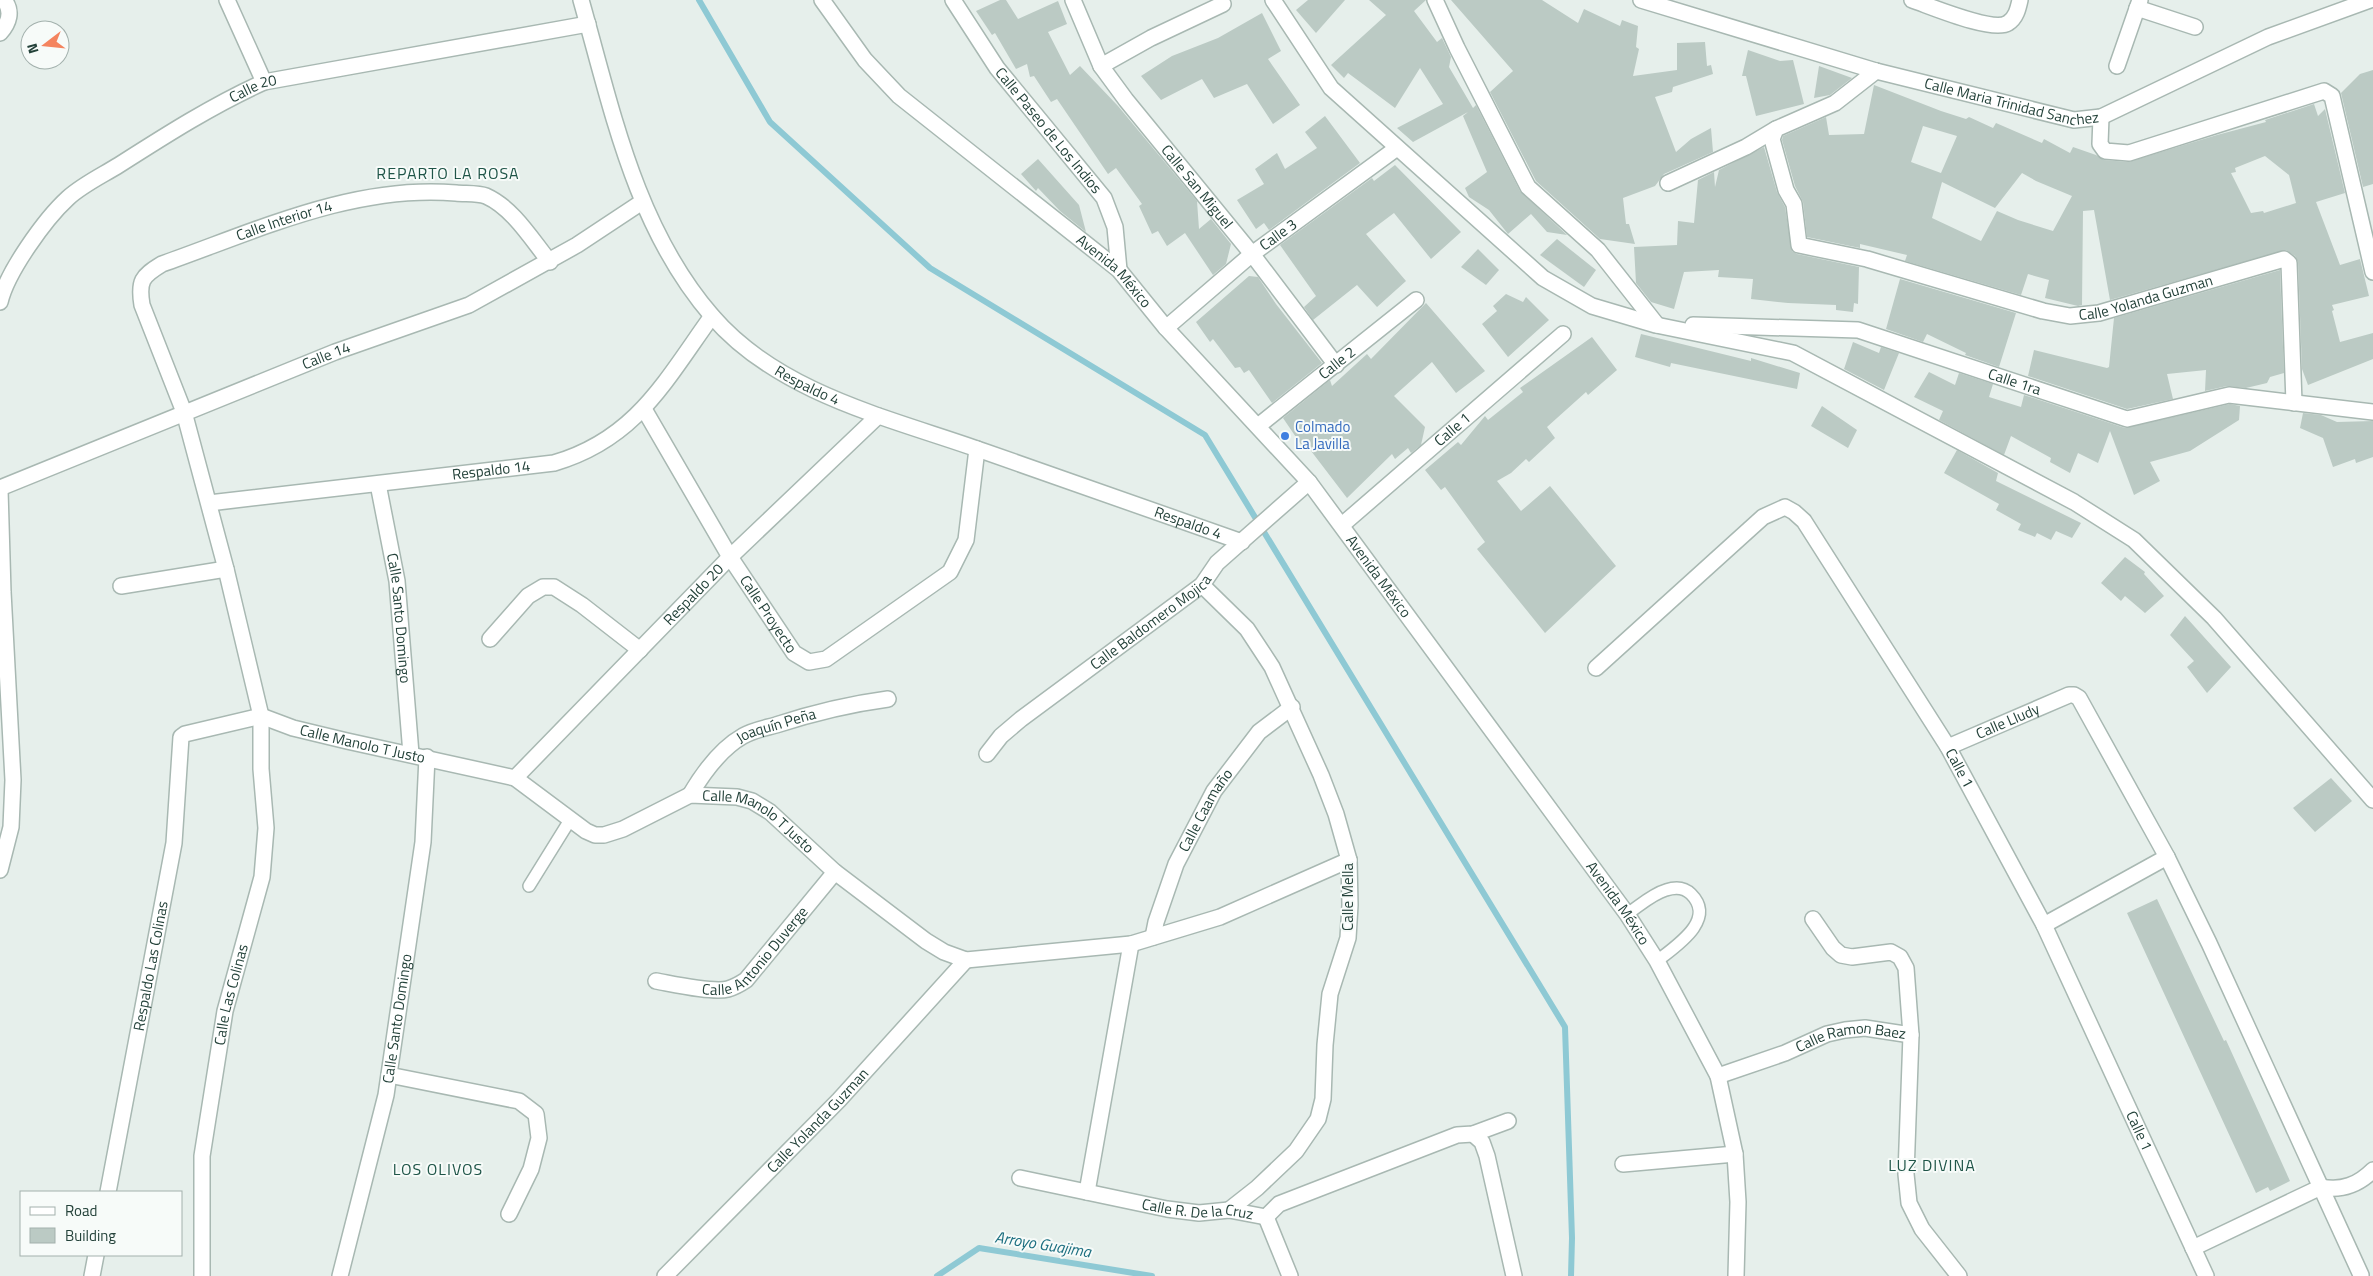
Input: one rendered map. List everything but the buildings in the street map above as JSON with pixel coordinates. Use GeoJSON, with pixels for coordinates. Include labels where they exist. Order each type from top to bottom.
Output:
{"type":"FeatureCollection","features":[{"type":"Feature","properties":{"kind":"street"},"geometry":{"type":"LineString","coordinates":[[227,0],[264,82]]}},
{"type":"Feature","properties":{"kind":"street","name":"Respaldo 4"},"geometry":{"type":"LineString","coordinates":[[581,0],[616,129],[642,202],[679,270],[712,316],[750,352],[799,382],[878,416],[1242,542]]}},
{"type":"Feature","properties":{"kind":"street","name":"Avenida México"},"geometry":{"type":"LineString","coordinates":[[822,0],[865,60],[899,96],[1119,270],[1166,328],[1309,482],[1627,914],[1657,961],[1718,1076],[1735,1154],[1738,1202],[1736,1276]]}},
{"type":"Feature","properties":{"kind":"street","name":"Calle Paseo de Los Indios"},"geometry":{"type":"LineString","coordinates":[[953,0],[997,68],[1104,198],[1115,227],[1119,270]]}},
{"type":"Feature","properties":{"kind":"street","name":"Calle San Miguel"},"geometry":{"type":"LineString","coordinates":[[1073,0],[1101,66],[1126,100],[1252,254],[1336,366]]}},
{"type":"Feature","properties":{"kind":"street"},"geometry":{"type":"LineString","coordinates":[[1273,0],[1331,88],[1544,278],[1592,306],[1656,325],[1793,353],[2074,502],[2134,540],[2214,618],[2373,800]]}},
{"type":"Feature","properties":{"kind":"street"},"geometry":{"type":"LineString","coordinates":[[1435,0],[1457,48],[1528,187],[1598,250],[1656,325]]}},
{"type":"Feature","properties":{"kind":"street","name":"Calle Maria Trinidad Sanchez"},"geometry":{"type":"LineString","coordinates":[[1641,0],[1876,71],[2074,120],[2101,117],[2268,37],[2370,0]]}},
{"type":"Feature","properties":{"kind":"street"},"geometry":{"type":"LineString","coordinates":[[1912,0],[1991,26],[2007,24],[2017,14],[2020,0]]}},
{"type":"Feature","properties":{"kind":"street"},"geometry":{"type":"LineString","coordinates":[[0,33],[10,17],[6,3]]}},
{"type":"Feature","properties":{"kind":"street"},"geometry":{"type":"LineString","coordinates":[[1101,66],[1151,38],[1223,4]]}},
{"type":"Feature","properties":{"kind":"street"},"geometry":{"type":"LineString","coordinates":[[2117,66],[2139,4],[2195,27]]}},
{"type":"Feature","properties":{"kind":"street","name":"Calle 20"},"geometry":{"type":"LineString","coordinates":[[0,302],[10,277],[29,247],[46,222],[69,197],[224,100],[264,82],[588,24]]}},
{"type":"Feature","properties":{"kind":"street"},"geometry":{"type":"LineString","coordinates":[[1668,183],[1746,147],[1776,129],[1835,103],[1876,71]]}},
{"type":"Feature","properties":{"kind":"street"},"geometry":{"type":"LineString","coordinates":[[2101,117],[2100,144],[2105,151],[2129,153],[2324,91],[2332,96],[2373,272]]}},
{"type":"Feature","properties":{"kind":"street","name":"Calle Yolanda Guzman"},"geometry":{"type":"LineString","coordinates":[[1776,129],[1772,139],[1786,190],[1794,204],[1798,245],[1867,260],[2043,311],[2070,316],[2098,313],[2284,259],[2289,263],[2294,403]]}},
{"type":"Feature","properties":{"kind":"street","name":"Calle 3"},"geometry":{"type":"LineString","coordinates":[[1166,328],[1252,254],[1397,148]]}},
{"type":"Feature","properties":{"kind":"street","name":"Calle Interior 14"},"geometry":{"type":"LineString","coordinates":[[226,569],[184,412],[142,305],[139,287],[147,273],[162,264],[332,206],[386,194],[434,191],[486,196],[507,210],[550,262]]}},
{"type":"Feature","properties":{"kind":"street","name":"Calle 14"},"geometry":{"type":"LineString","coordinates":[[0,489],[184,412],[335,352],[469,305],[550,262],[642,202]]}},
{"type":"Feature","properties":{"kind":"street","name":"Calle 2"},"geometry":{"type":"LineString","coordinates":[[1258,426],[1336,366],[1416,300]]}},
{"type":"Feature","properties":{"kind":"street","name":"Respaldo 14"},"geometry":{"type":"LineString","coordinates":[[209,503],[561,461],[597,446],[644,409],[712,316]]}},
{"type":"Feature","properties":{"kind":"street","name":"Calle 1ra"},"geometry":{"type":"LineString","coordinates":[[1656,325],[1802,327],[1858,330],[2127,419],[2229,395],[2373,412]]}},
{"type":"Feature","properties":{"kind":"street","name":"Calle 1"},"geometry":{"type":"LineString","coordinates":[[1342,525],[1563,334]]}},
{"type":"Feature","properties":{"kind":"street","name":"Calle Proyecto"},"geometry":{"type":"LineString","coordinates":[[644,409],[730,557],[794,653],[809,662],[826,659],[950,572],[966,540],[977,449]]}},
{"type":"Feature","properties":{"kind":"street","name":"Respaldo 20"},"geometry":{"type":"LineString","coordinates":[[515,778],[730,557],[878,416]]}},
{"type":"Feature","properties":{"kind":"street","name":"Calle Baldomero Mojica"},"geometry":{"type":"LineString","coordinates":[[987,754],[1020,719],[1202,585],[1217,563],[1309,482]]}},
{"type":"Feature","properties":{"kind":"street","name":"Calle Santo Domingo"},"geometry":{"type":"LineString","coordinates":[[378,484],[397,581],[411,754]]}},
{"type":"Feature","properties":{"kind":"street"},"geometry":{"type":"LineString","coordinates":[[0,489],[1,591],[13,780],[11,827],[0,870]]}},
{"type":"Feature","properties":{"kind":"street","name":"Calle 1"},"geometry":{"type":"LineString","coordinates":[[1596,668],[1762,517],[1785,507],[1804,521],[1948,747],[2044,925],[2206,1276]]}},
{"type":"Feature","properties":{"kind":"street"},"geometry":{"type":"LineString","coordinates":[[121,586],[226,569]]}},
{"type":"Feature","properties":{"kind":"street","name":"Calle Las Colinas"},"geometry":{"type":"LineString","coordinates":[[202,1276],[202,1156],[225,1011],[262,877],[266,828],[261,769],[261,716],[226,569]]}},
{"type":"Feature","properties":{"kind":"street","name":"Calle Mella"},"geometry":{"type":"LineString","coordinates":[[1202,585],[1247,629],[1272,667],[1292,707],[1336,814],[1349,860],[1350,905],[1348,938],[1330,994],[1325,1045],[1323,1099],[1318,1119],[1296,1152],[1257,1188],[1228,1210]]}},
{"type":"Feature","properties":{"kind":"street"},"geometry":{"type":"LineString","coordinates":[[490,639],[528,596],[543,588],[554,587],[582,605],[640,650]]}},
{"type":"Feature","properties":{"kind":"street","name":"Calle Lludy"},"geometry":{"type":"LineString","coordinates":[[1948,747],[2069,695],[2074,695],[2079,698],[2167,857]]}},
{"type":"Feature","properties":{"kind":"street","name":"Joaquín Peña"},"geometry":{"type":"LineString","coordinates":[[690,795],[701,776],[744,735],[846,705],[888,698]]}},
{"type":"Feature","properties":{"kind":"street","name":"Calle Caamaño"},"geometry":{"type":"LineString","coordinates":[[1153,937],[1156,922],[1176,864],[1214,791],[1259,732],[1292,707]]}},
{"type":"Feature","properties":{"kind":"street","name":"Calle Manolo T Justo"},"geometry":{"type":"LineString","coordinates":[[261,716],[292,728],[515,778],[586,832],[604,835],[623,829],[690,795],[736,797],[752,801],[770,812],[835,872],[926,941],[944,952],[966,960],[1131,944],[1220,917],[1349,860]]}},
{"type":"Feature","properties":{"kind":"street","name":"Respaldo Las Colinas"},"geometry":{"type":"LineString","coordinates":[[108,1191],[174,842],[181,737],[185,734],[261,716]]}},
{"type":"Feature","properties":{"kind":"street","name":"Calle Santo Domingo"},"geometry":{"type":"LineString","coordinates":[[340,1276],[386,1095],[423,842],[427,757]]}},
{"type":"Feature","properties":{"kind":"street"},"geometry":{"type":"LineString","coordinates":[[2044,925],[2167,857],[2209,943],[2361,1275]]}},
{"type":"Feature","properties":{"kind":"street","name":"Calle Antonio Duverge"},"geometry":{"type":"LineString","coordinates":[[656,981],[726,990],[746,980],[835,872]]}},
{"type":"Feature","properties":{"kind":"street"},"geometry":{"type":"LineString","coordinates":[[1813,919],[1833,948],[1841,955],[1852,957],[1891,952],[1900,956],[1906,968],[1911,1035]]}},
{"type":"Feature","properties":{"kind":"street"},"geometry":{"type":"LineString","coordinates":[[1087,1192],[1131,944]]}},
{"type":"Feature","properties":{"kind":"street","name":"Calle Yolanda Guzman"},"geometry":{"type":"LineString","coordinates":[[665,1276],[839,1100],[966,960]]}},
{"type":"Feature","properties":{"kind":"street","name":"Calle Ramon Baez"},"geometry":{"type":"LineString","coordinates":[[1718,1076],[1785,1053],[1827,1034],[1845,1030],[1865,1028],[1911,1035],[1906,1174],[1909,1203],[1922,1229],[1959,1276]]}},
{"type":"Feature","properties":{"kind":"street"},"geometry":{"type":"LineString","coordinates":[[389,1075],[519,1101],[536,1114],[539,1138],[530,1169],[509,1214]]}},
{"type":"Feature","properties":{"kind":"street","name":"Calle R. De la Cruz"},"geometry":{"type":"LineString","coordinates":[[1020,1178],[1167,1209],[1198,1213],[1228,1210],[1266,1217],[1279,1204],[1457,1135],[1473,1134],[1508,1121]]}},
{"type":"Feature","properties":{"kind":"street"},"geometry":{"type":"LineString","coordinates":[[1473,1134],[1482,1142],[1487,1156],[1514,1276]]}},
{"type":"Feature","properties":{"kind":"street"},"geometry":{"type":"LineString","coordinates":[[1623,1164],[1735,1154]]}},
{"type":"Feature","properties":{"kind":"street"},"geometry":{"type":"LineString","coordinates":[[2193,1248],[2321,1187],[2342,1189],[2366,1177],[2373,1170]]}},
{"type":"Feature","properties":{"kind":"street"},"geometry":{"type":"LineString","coordinates":[[1266,1217],[1290,1276]]}},
{"type":"Feature","properties":{"kind":"street"},"geometry":{"type":"LineString","coordinates":[[92,1276],[96,1256]]}},
{"type":"Feature","properties":{"kind":"lane"},"geometry":{"type":"LineString","coordinates":[[529,886],[570,820]]}},
{"type":"Feature","properties":{"kind":"lane"},"geometry":{"type":"LineString","coordinates":[[1627,914],[1664,890],[1678,887],[1688,890],[1696,899],[1699,908],[1698,921],[1692,932],[1657,961]]}},
{"type":"Feature","properties":{"kind":"waterway"},"geometry":{"type":"LineString","coordinates":[[699,0],[770,122],[930,268],[1205,435],[1565,1027],[1572,1238],[1571,1276]]}},
{"type":"Feature","properties":{"kind":"waterway","name":"Arroyo Guajima"},"geometry":{"type":"LineString","coordinates":[[937,1276],[979,1248],[1152,1276]]}},
{"type":"Feature","properties":{"kind":"place","name":"Colmado La Javilla"},"geometry":{"type":"Point","coordinates":[1285,436]}},
{"type":"Feature","properties":{"kind":"district","name":"REPARTO LA ROSA"},"geometry":{"type":"Point","coordinates":[448,173]}},
{"type":"Feature","properties":{"kind":"district","name":"LUZ DIVINA"},"geometry":{"type":"Point","coordinates":[1932,1165]}},
{"type":"Feature","properties":{"kind":"district","name":"LOS OLIVOS"},"geometry":{"type":"Point","coordinates":[438,1169]}}]}
